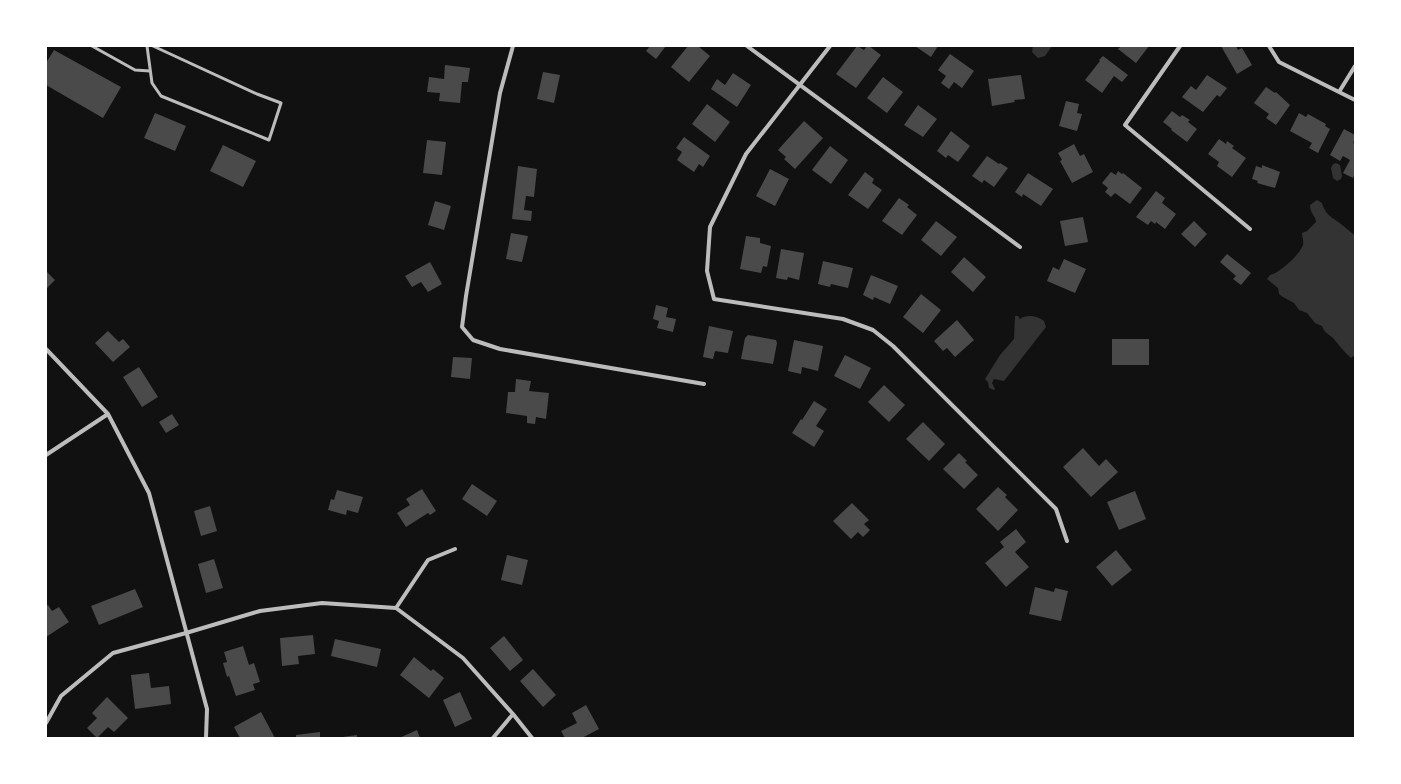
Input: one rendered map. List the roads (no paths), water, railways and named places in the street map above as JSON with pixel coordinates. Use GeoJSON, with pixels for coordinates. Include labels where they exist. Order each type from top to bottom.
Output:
{"type":"FeatureCollection","features":[{"type":"Feature","properties":{"kind":"street"},"geometry":{"type":"LineString","coordinates":[[513,46],[500,93],[462,327],[473,340],[500,349],[704,384]]}},
{"type":"Feature","properties":{"kind":"street"},"geometry":{"type":"LineString","coordinates":[[747,46],[1020,247]]}},
{"type":"Feature","properties":{"kind":"street"},"geometry":{"type":"LineString","coordinates":[[830,46],[746,154],[710,227],[707,271],[714,299],[843,319],[873,330],[893,346],[1056,509],[1067,541]]}},
{"type":"Feature","properties":{"kind":"street"},"geometry":{"type":"LineString","coordinates":[[1180,46],[1125,125],[1250,229]]}},
{"type":"Feature","properties":{"kind":"street"},"geometry":{"type":"LineString","coordinates":[[1269,46],[1279,62],[1355,100]]}},
{"type":"Feature","properties":{"kind":"street"},"geometry":{"type":"LineString","coordinates":[[1339,92],[1355,66]]}},
{"type":"Feature","properties":{"kind":"street"},"geometry":{"type":"LineString","coordinates":[[46,349],[108,414],[148,493],[207,709],[206,738]]}},
{"type":"Feature","properties":{"kind":"street"},"geometry":{"type":"LineString","coordinates":[[46,455],[108,414]]}},
{"type":"Feature","properties":{"kind":"street"},"geometry":{"type":"LineString","coordinates":[[396,608],[428,560],[455,549]]}},
{"type":"Feature","properties":{"kind":"street"},"geometry":{"type":"LineString","coordinates":[[46,723],[61,696],[113,653],[260,611],[322,603],[396,608],[463,658],[513,714],[532,738]]}},
{"type":"Feature","properties":{"kind":"street"},"geometry":{"type":"LineString","coordinates":[[493,738],[513,714]]}},
{"type":"Feature","properties":{"kind":"lane"},"geometry":{"type":"LineString","coordinates":[[92,46],[135,70],[150,71]]}},
{"type":"Feature","properties":{"kind":"lane"},"geometry":{"type":"LineString","coordinates":[[147,46],[152,83],[161,96],[269,140],[281,103],[257,94],[153,46]]}}]}
